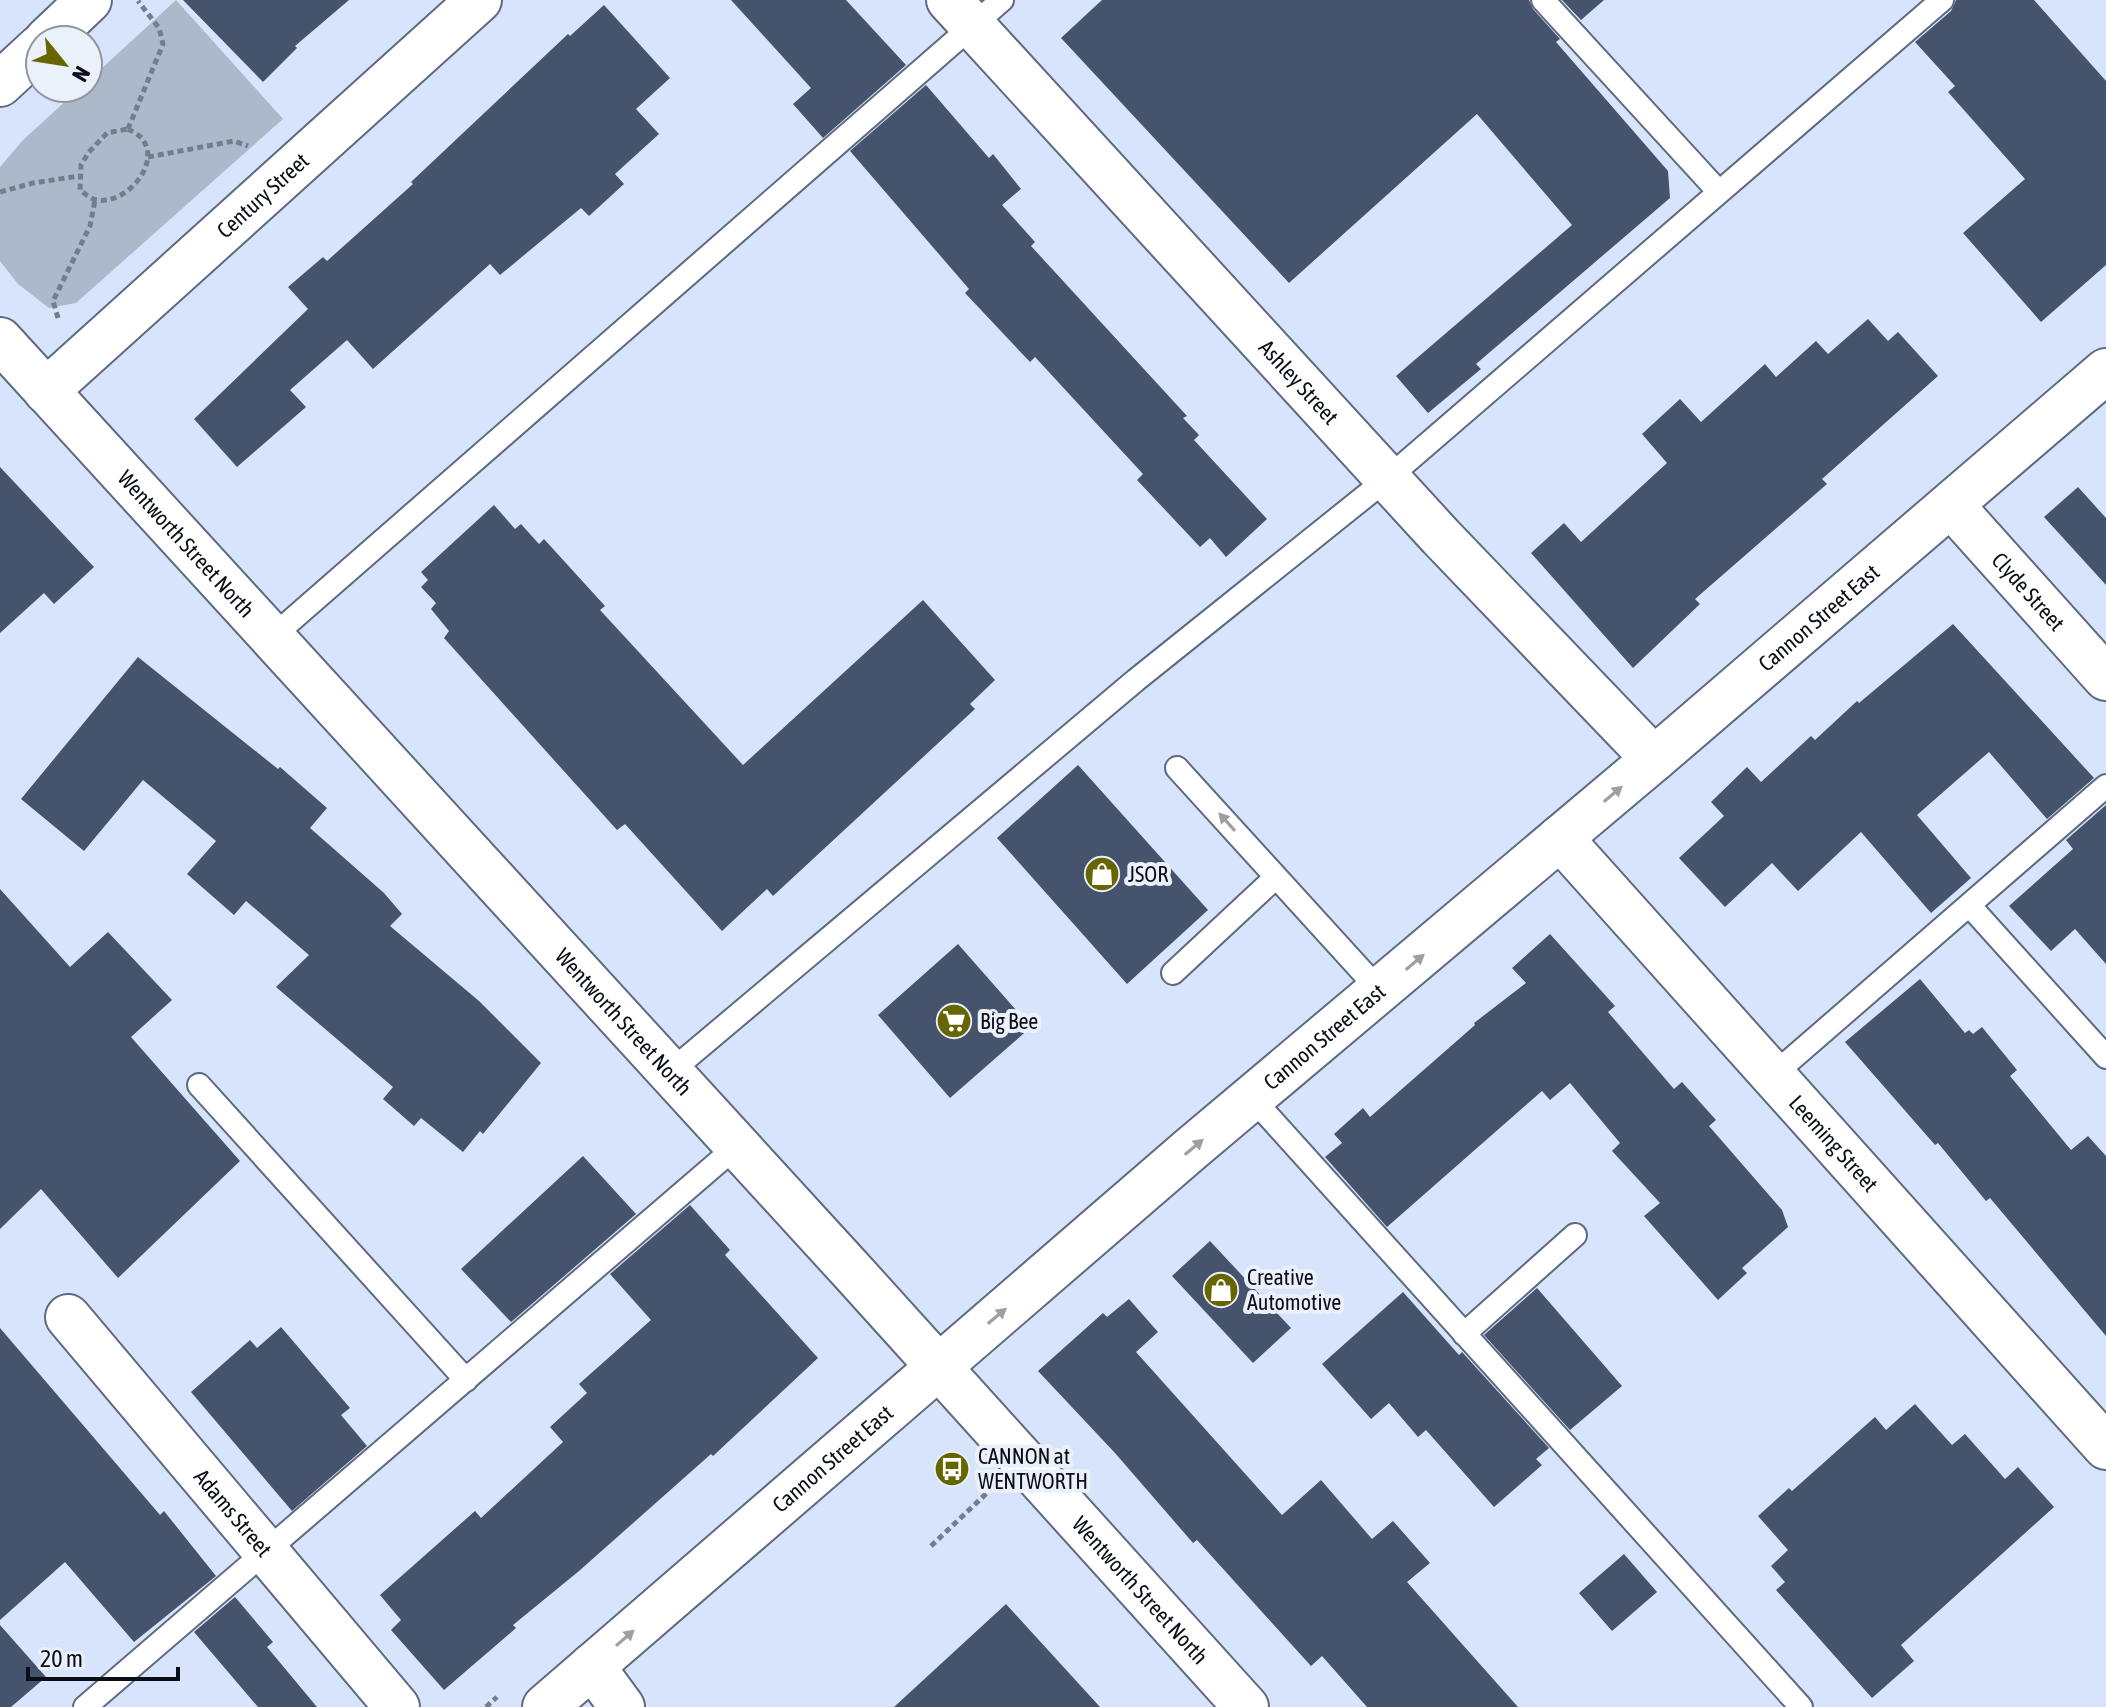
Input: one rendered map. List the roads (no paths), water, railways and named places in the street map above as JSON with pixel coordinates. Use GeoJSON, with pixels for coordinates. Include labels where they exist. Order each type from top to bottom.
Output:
{"type":"FeatureCollection","features":[{"type":"Feature","properties":{"kind":"main road"},"geometry":{"type":"LineString","coordinates":[[64,24],[89,0]]}},
{"type":"Feature","properties":{"kind":"main road","name":"Century Street"},"geometry":{"type":"LineString","coordinates":[[46,391],[479,0]]}},
{"type":"Feature","properties":{"kind":"main road","name":"Ashley Street"},"geometry":{"type":"LineString","coordinates":[[974,9],[1388,478],[1654,759]]}},
{"type":"Feature","properties":{"kind":"main road"},"geometry":{"type":"LineString","coordinates":[[0,84],[24,62]]}},
{"type":"Feature","properties":{"kind":"main road","name":"Wentworth Street North"},"geometry":{"type":"LineString","coordinates":[[0,340],[1246,1707]]}},
{"type":"Feature","properties":{"kind":"main road","name":"Cannon Street East"},"geometry":{"type":"LineString","coordinates":[[545,1707],[937,1367],[2106,371]]}},
{"type":"Feature","properties":{"kind":"main road","name":"Clyde Street"},"geometry":{"type":"LineString","coordinates":[[1951,505],[2106,678]]}},
{"type":"Feature","properties":{"kind":"main road","name":"Leeming Street"},"geometry":{"type":"LineString","coordinates":[[1560,838],[2106,1447]]}},
{"type":"Feature","properties":{"kind":"main road","name":"Adams Street"},"geometry":{"type":"LineString","coordinates":[[68,1317],[397,1707]]}},
{"type":"Feature","properties":{"kind":"main road"},"geometry":{"type":"LineString","coordinates":[[592,1666],[622,1707]]}},
{"type":"Feature","properties":{"kind":"lane"},"geometry":{"type":"LineString","coordinates":[[1543,0],[1719,192]]}},
{"type":"Feature","properties":{"kind":"lane"},"geometry":{"type":"LineString","coordinates":[[670,1072],[1136,680],[1388,478],[1942,0]]}},
{"type":"Feature","properties":{"kind":"lane"},"geometry":{"type":"LineString","coordinates":[[271,638],[974,9]]}},
{"type":"Feature","properties":{"kind":"lane"},"geometry":{"type":"LineString","coordinates":[[1177,768],[1380,991]]}},
{"type":"Feature","properties":{"kind":"lane"},"geometry":{"type":"LineString","coordinates":[[1772,1076],[2106,786]]}},
{"type":"Feature","properties":{"kind":"lane"},"geometry":{"type":"LineString","coordinates":[[1173,973],[1276,877]]}},
{"type":"Feature","properties":{"kind":"lane"},"geometry":{"type":"LineString","coordinates":[[1969,905],[2106,1057]]}},
{"type":"Feature","properties":{"kind":"lane"},"geometry":{"type":"LineString","coordinates":[[199,1085],[466,1380]]}},
{"type":"Feature","properties":{"kind":"lane"},"geometry":{"type":"LineString","coordinates":[[1253,1099],[1801,1707]]}},
{"type":"Feature","properties":{"kind":"lane"},"geometry":{"type":"LineString","coordinates":[[85,1707],[737,1146]]}},
{"type":"Feature","properties":{"kind":"lane"},"geometry":{"type":"LineString","coordinates":[[1464,1334],[1575,1235]]}},
{"type":"Feature","properties":{"kind":"place","name":"JSOR"},"geometry":{"type":"Point","coordinates":[1102,874]}},
{"type":"Feature","properties":{"kind":"place","name":"Big Bee"},"geometry":{"type":"Point","coordinates":[954,1021]}},
{"type":"Feature","properties":{"kind":"place","name":"Creative Automotive"},"geometry":{"type":"Point","coordinates":[1221,1290]}},
{"type":"Feature","properties":{"kind":"place","name":"CANNON at WENTWORTH"},"geometry":{"type":"Point","coordinates":[952,1469]}}]}
